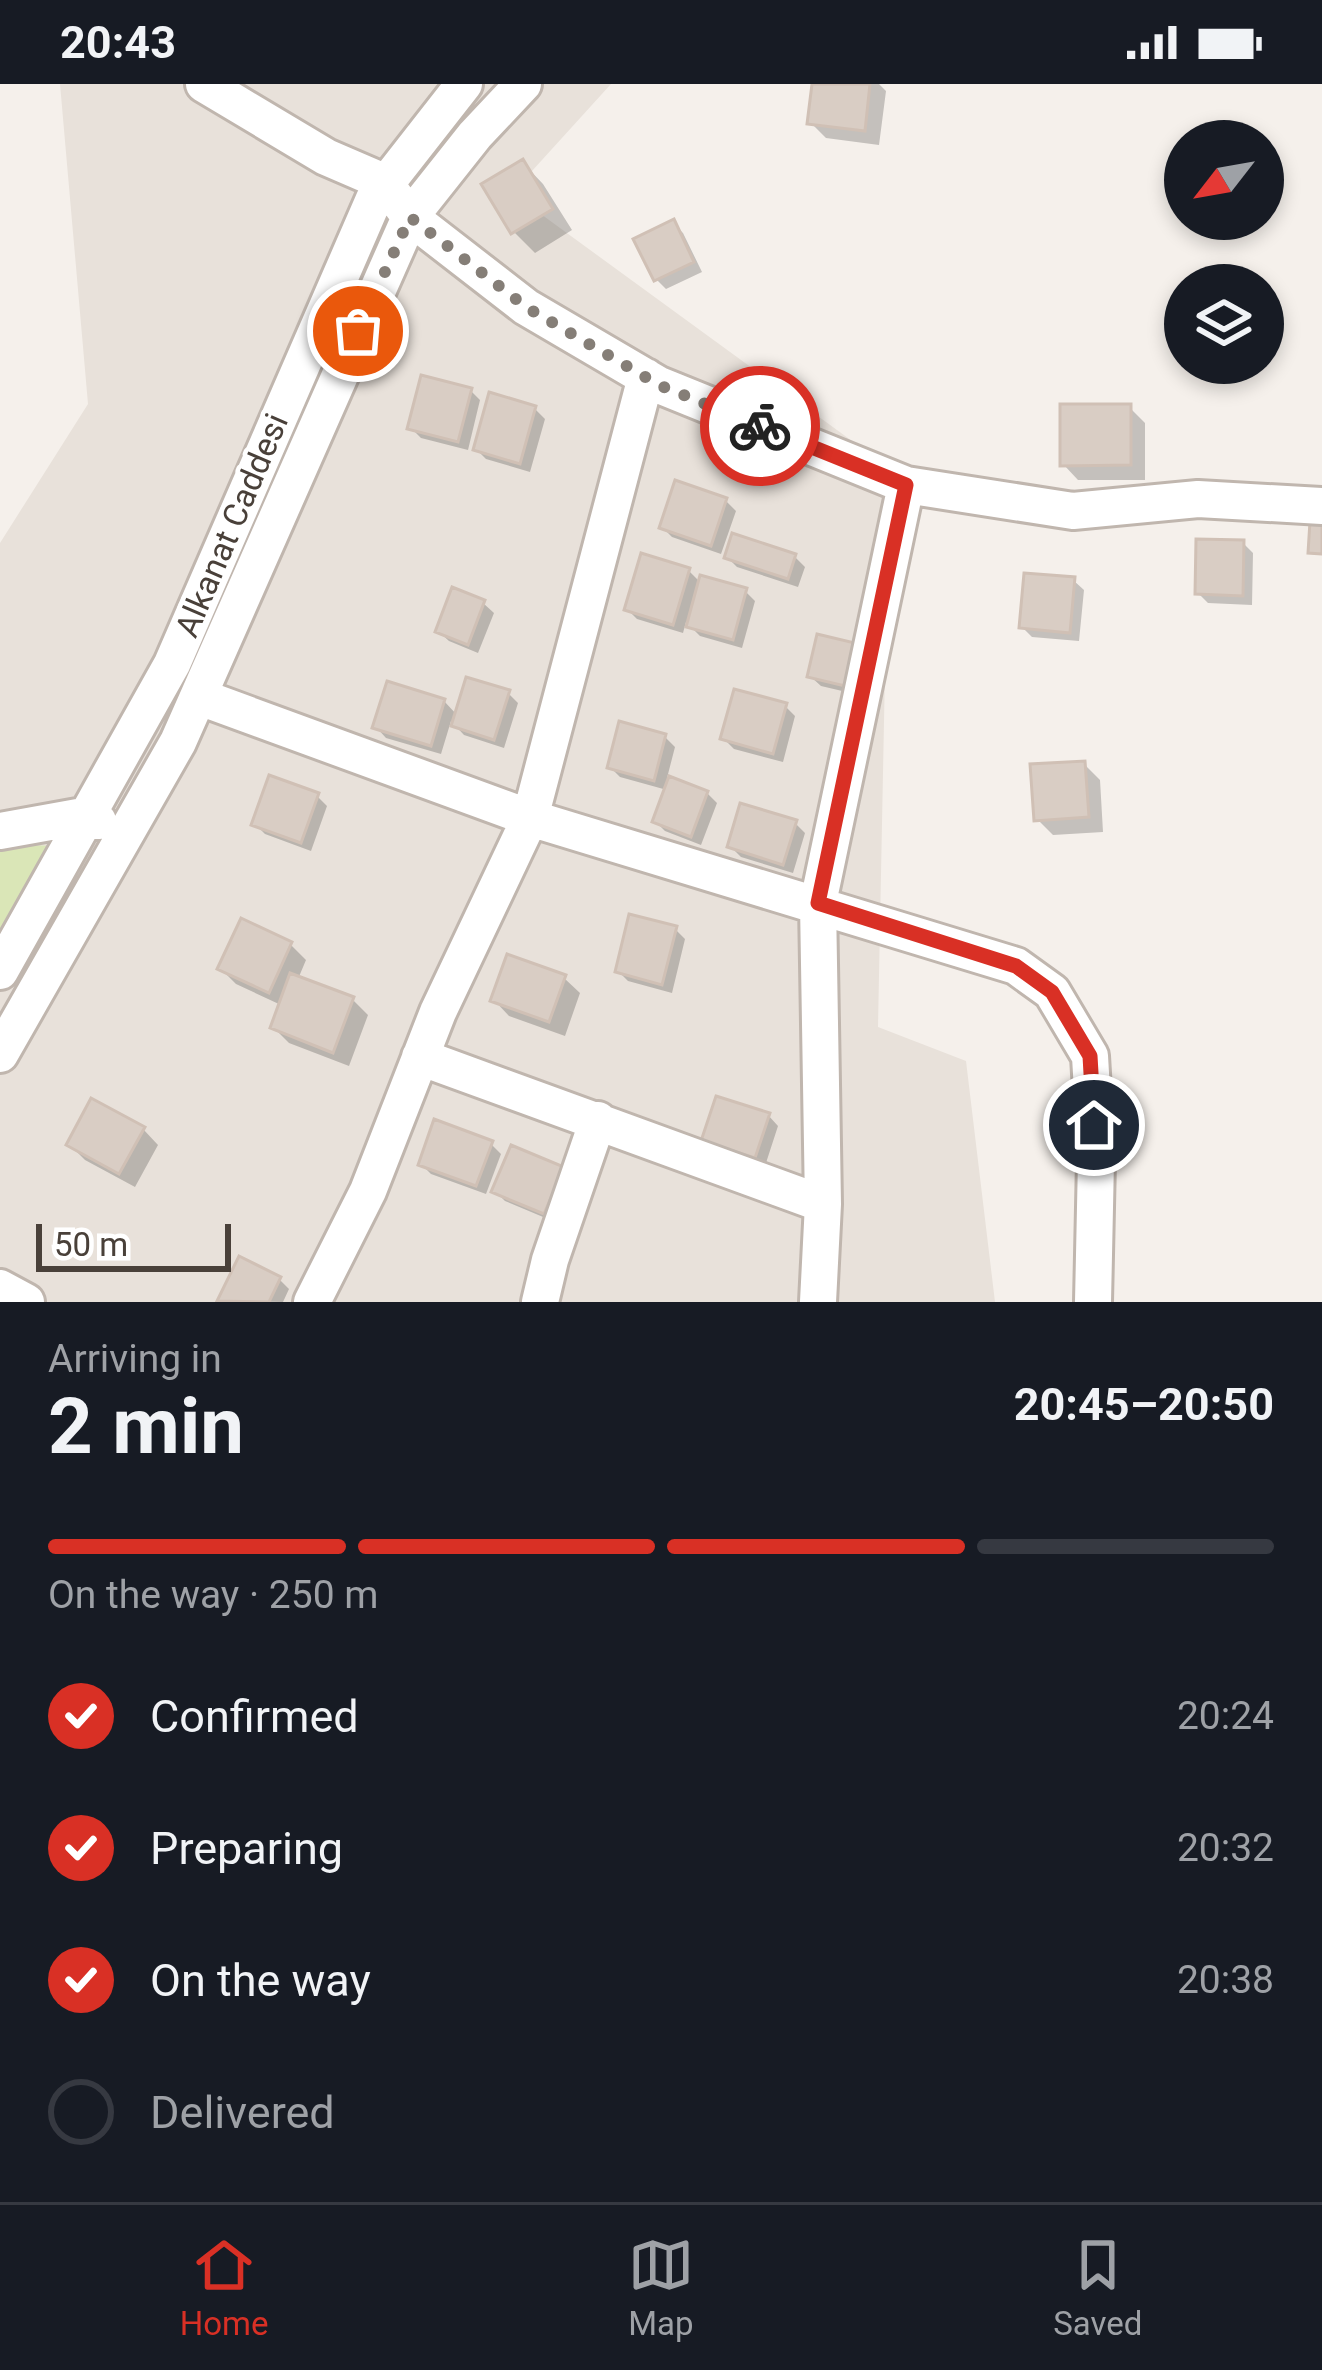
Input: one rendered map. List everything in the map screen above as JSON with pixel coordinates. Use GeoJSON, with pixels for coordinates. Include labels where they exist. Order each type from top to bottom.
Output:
{"type":"FeatureCollection","features":[{"type":"Feature","properties":{"kind":"street"},"geometry":{"type":"LineString","coordinates":[[205,84],[326,157],[384,182],[410,217],[526,307],[646,377],[906,485],[1072,511],[1198,500],[1322,506]]}},
{"type":"Feature","properties":{"kind":"street","name":"Alkanat Caddesi"},"geometry":{"type":"LineString","coordinates":[[0,971],[172,664],[316,324],[384,182],[464,84]]}},
{"type":"Feature","properties":{"kind":"street"},"geometry":{"type":"LineString","coordinates":[[0,1054],[178,742],[410,217],[523,84]]}},
{"type":"Feature","properties":{"kind":"street"},"geometry":{"type":"LineString","coordinates":[[312,1302],[368,1191],[420,1058],[530,818],[646,377]]}},
{"type":"Feature","properties":{"kind":"street"},"geometry":{"type":"LineString","coordinates":[[818,1302],[823,1204],[818,903],[906,485]]}},
{"type":"Feature","properties":{"kind":"street"},"geometry":{"type":"LineString","coordinates":[[200,697],[530,818],[1016,966],[1052,992],[1090,1056],[1096,1160],[1093,1302]]}},
{"type":"Feature","properties":{"kind":"street"},"geometry":{"type":"LineString","coordinates":[[0,831],[88,815],[122,836]]}},
{"type":"Feature","properties":{"kind":"street"},"geometry":{"type":"LineString","coordinates":[[420,1058],[823,1204]]}},
{"type":"Feature","properties":{"kind":"street"},"geometry":{"type":"LineString","coordinates":[[540,1302],[598,1120]]}},
{"type":"Feature","properties":{"kind":"street"},"geometry":{"type":"LineString","coordinates":[[0,1288],[26,1302]]}},
{"type":"Feature","properties":{"kind":"shaded area"},"geometry":{"type":"Polygon","coordinates":[[[60,84],[611,84],[512,193],[889,468],[878,1027],[966,1061],[995,1302],[0,1302],[0,543],[88,404],[60,84]]]}},
{"type":"Feature","properties":{"kind":"green space"},"geometry":{"type":"Polygon","coordinates":[[[0,844],[55,846],[0,935],[0,844]]]}},
{"type":"Feature","properties":{"kind":"building"},"geometry":{"type":"Polygon","coordinates":[[[812,84],[870,84],[865,131],[807,124],[812,84]]]}},
{"type":"Feature","properties":{"kind":"building"},"geometry":{"type":"Polygon","coordinates":[[[523,159],[553,209],[511,234],[481,184],[523,159]]]}},
{"type":"Feature","properties":{"kind":"building"},"geometry":{"type":"Polygon","coordinates":[[[674,219],[694,262],[654,281],[633,239],[674,219]]]}},
{"type":"Feature","properties":{"kind":"building"},"geometry":{"type":"Polygon","coordinates":[[[421,375],[472,388],[458,442],[407,429],[421,375]]]}},
{"type":"Feature","properties":{"kind":"building"},"geometry":{"type":"Polygon","coordinates":[[[489,392],[536,406],[520,464],[473,450],[489,392]]]}},
{"type":"Feature","properties":{"kind":"building"},"geometry":{"type":"Polygon","coordinates":[[[1060,404],[1131,404],[1131,465],[1060,466],[1060,404]]]}},
{"type":"Feature","properties":{"kind":"building"},"geometry":{"type":"Polygon","coordinates":[[[675,480],[727,498],[711,546],[659,528],[675,480]]]}},
{"type":"Feature","properties":{"kind":"building"},"geometry":{"type":"Polygon","coordinates":[[[1310,521],[1322,522],[1322,554],[1308,553],[1310,521]]]}},
{"type":"Feature","properties":{"kind":"building"},"geometry":{"type":"Polygon","coordinates":[[[732,533],[796,554],[788,579],[724,558],[732,533]]]}},
{"type":"Feature","properties":{"kind":"building"},"geometry":{"type":"Polygon","coordinates":[[[1196,539],[1244,540],[1243,596],[1195,594],[1196,539]]]}},
{"type":"Feature","properties":{"kind":"building"},"geometry":{"type":"Polygon","coordinates":[[[641,553],[690,568],[673,625],[624,610],[641,553]]]}},
{"type":"Feature","properties":{"kind":"building"},"geometry":{"type":"Polygon","coordinates":[[[1024,573],[1075,577],[1070,633],[1019,628],[1024,573]]]}},
{"type":"Feature","properties":{"kind":"building"},"geometry":{"type":"Polygon","coordinates":[[[700,575],[747,588],[733,640],[686,627],[700,575]]]}},
{"type":"Feature","properties":{"kind":"building"},"geometry":{"type":"Polygon","coordinates":[[[452,587],[485,600],[468,645],[435,632],[452,587]]]}},
{"type":"Feature","properties":{"kind":"building"},"geometry":{"type":"Polygon","coordinates":[[[817,634],[855,643],[845,686],[807,677],[817,634]]]}},
{"type":"Feature","properties":{"kind":"building"},"geometry":{"type":"Polygon","coordinates":[[[466,677],[510,690],[494,740],[451,726],[466,677]]]}},
{"type":"Feature","properties":{"kind":"building"},"geometry":{"type":"Polygon","coordinates":[[[387,681],[445,699],[431,746],[372,728],[387,681]]]}},
{"type":"Feature","properties":{"kind":"building"},"geometry":{"type":"Polygon","coordinates":[[[734,689],[787,703],[773,754],[720,739],[734,689]]]}},
{"type":"Feature","properties":{"kind":"building"},"geometry":{"type":"Polygon","coordinates":[[[619,721],[666,734],[654,781],[607,768],[619,721]]]}},
{"type":"Feature","properties":{"kind":"building"},"geometry":{"type":"Polygon","coordinates":[[[1085,761],[1089,817],[1034,821],[1030,764],[1085,761]]]}},
{"type":"Feature","properties":{"kind":"building"},"geometry":{"type":"Polygon","coordinates":[[[269,775],[319,793],[301,843],[251,825],[269,775]]]}},
{"type":"Feature","properties":{"kind":"building"},"geometry":{"type":"Polygon","coordinates":[[[669,776],[708,791],[691,837],[652,822],[669,776]]]}},
{"type":"Feature","properties":{"kind":"building"},"geometry":{"type":"Polygon","coordinates":[[[740,803],[797,820],[783,865],[727,847],[740,803]]]}},
{"type":"Feature","properties":{"kind":"building"},"geometry":{"type":"Polygon","coordinates":[[[629,914],[677,926],[662,985],[615,972],[629,914]]]}},
{"type":"Feature","properties":{"kind":"building"},"geometry":{"type":"Polygon","coordinates":[[[241,918],[292,942],[269,993],[217,969],[241,918]]]}},
{"type":"Feature","properties":{"kind":"building"},"geometry":{"type":"Polygon","coordinates":[[[507,954],[566,975],[549,1022],[490,1001],[507,954]]]}},
{"type":"Feature","properties":{"kind":"building"},"geometry":{"type":"Polygon","coordinates":[[[290,973],[354,997],[333,1053],[270,1028],[290,973]]]}},
{"type":"Feature","properties":{"kind":"building"},"geometry":{"type":"Polygon","coordinates":[[[716,1096],[770,1113],[755,1158],[701,1141],[716,1096]]]}},
{"type":"Feature","properties":{"kind":"building"},"geometry":{"type":"Polygon","coordinates":[[[91,1098],[145,1127],[119,1174],[66,1145],[91,1098]]]}},
{"type":"Feature","properties":{"kind":"building"},"geometry":{"type":"Polygon","coordinates":[[[434,1119],[493,1141],[476,1186],[418,1165],[434,1119]]]}},
{"type":"Feature","properties":{"kind":"building"},"geometry":{"type":"Polygon","coordinates":[[[511,1145],[564,1167],[544,1214],[491,1192],[511,1145]]]}},
{"type":"Feature","properties":{"kind":"building"},"geometry":{"type":"Polygon","coordinates":[[[239,1256],[281,1277],[269,1302],[217,1301],[239,1256]]]}},
{"type":"Feature","properties":{"kind":"way so far"},"geometry":{"type":"LineString","coordinates":[[358,331],[410,217],[526,307],[659,385],[760,426]]}},
{"type":"Feature","properties":{"kind":"route"},"geometry":{"type":"LineString","coordinates":[[760,426],[906,485],[818,903],[1016,966],[1052,992],[1090,1056],[1094,1125]]}}]}
